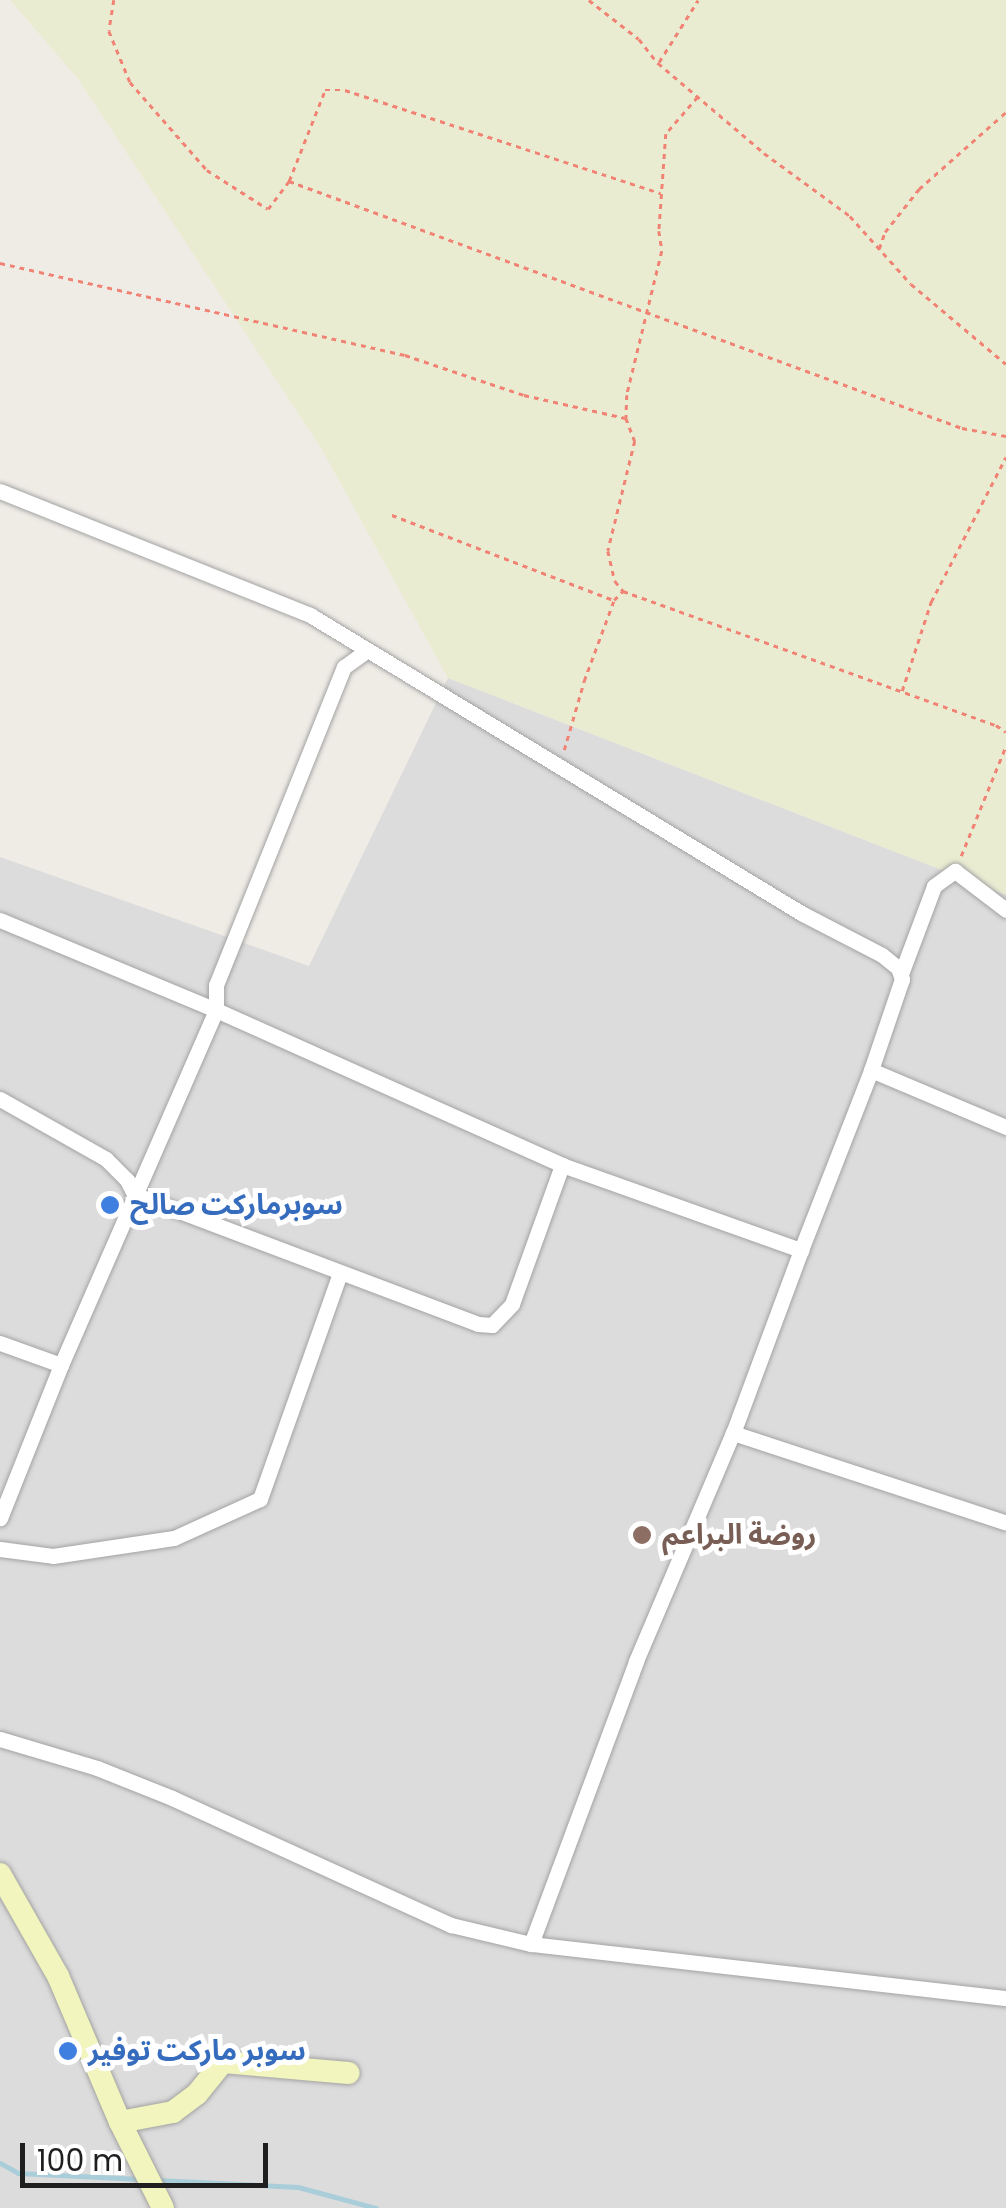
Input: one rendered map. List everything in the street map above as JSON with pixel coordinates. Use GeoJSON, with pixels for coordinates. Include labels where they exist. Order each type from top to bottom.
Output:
{"type":"FeatureCollection","features":[{"type":"Feature","properties":{"kind":"street"},"geometry":{"type":"LineString","coordinates":[[0,491],[310,615],[801,913],[882,955],[900,974]]}},
{"type":"Feature","properties":{"kind":"street"},"geometry":{"type":"LineString","coordinates":[[334,631],[344,667]]}},
{"type":"Feature","properties":{"kind":"street"},"geometry":{"type":"LineString","coordinates":[[0,1518],[61,1365],[216,1010],[216,985],[344,667],[366,650]]}},
{"type":"Feature","properties":{"kind":"street"},"geometry":{"type":"LineString","coordinates":[[531,1944],[636,1661],[733,1433],[871,1070],[900,974],[934,886],[954,871],[1006,910]]}},
{"type":"Feature","properties":{"kind":"street"},"geometry":{"type":"LineString","coordinates":[[0,920],[216,1010],[562,1164],[802,1250]]}},
{"type":"Feature","properties":{"kind":"street"},"geometry":{"type":"LineString","coordinates":[[871,1070],[1006,1127]]}},
{"type":"Feature","properties":{"kind":"street"},"geometry":{"type":"LineString","coordinates":[[0,1100],[106,1159],[127,1180],[134,1194],[478,1324],[492,1325],[512,1304],[562,1164]]}},
{"type":"Feature","properties":{"kind":"street"},"geometry":{"type":"LineString","coordinates":[[0,1549],[54,1556],[174,1538],[260,1499],[340,1273]]}},
{"type":"Feature","properties":{"kind":"street"},"geometry":{"type":"LineString","coordinates":[[0,1344],[61,1365]]}},
{"type":"Feature","properties":{"kind":"street"},"geometry":{"type":"LineString","coordinates":[[733,1433],[1006,1522]]}},
{"type":"Feature","properties":{"kind":"street"},"geometry":{"type":"LineString","coordinates":[[0,1739],[98,1768],[172,1798],[438,1920],[531,1944],[1006,1998]]}},
{"type":"Feature","properties":{"kind":"street"},"geometry":{"type":"LineString","coordinates":[[0,1874],[58,1976],[120,2122],[163,2208]]}},
{"type":"Feature","properties":{"kind":"street"},"geometry":{"type":"LineString","coordinates":[[120,2122],[173,2112],[197,2094],[223,2062],[348,2073]]}},
{"type":"Feature","properties":{"kind":"path"},"geometry":{"type":"LineString","coordinates":[[114,0],[109,31],[130,82],[207,170],[268,209],[290,180],[325,90],[345,90],[661,193]]}},
{"type":"Feature","properties":{"kind":"path"},"geometry":{"type":"LineString","coordinates":[[589,0],[639,39],[658,63],[764,153],[850,216],[911,284],[1006,364]]}},
{"type":"Feature","properties":{"kind":"path"},"geometry":{"type":"LineString","coordinates":[[658,63],[698,0]]}},
{"type":"Feature","properties":{"kind":"path"},"geometry":{"type":"LineString","coordinates":[[698,96],[666,134],[662,251],[627,395],[626,418],[635,441],[608,552],[610,569],[623,590],[996,724],[1006,732]]}},
{"type":"Feature","properties":{"kind":"path"},"geometry":{"type":"LineString","coordinates":[[879,251],[885,232],[919,189],[1006,112]]}},
{"type":"Feature","properties":{"kind":"path"},"geometry":{"type":"LineString","coordinates":[[290,180],[962,428],[1006,436]]}},
{"type":"Feature","properties":{"kind":"path"},"geometry":{"type":"LineString","coordinates":[[0,263],[405,355],[524,395],[626,418]]}},
{"type":"Feature","properties":{"kind":"path"},"geometry":{"type":"LineString","coordinates":[[902,693],[931,602],[1006,457]]}},
{"type":"Feature","properties":{"kind":"path"},"geometry":{"type":"LineString","coordinates":[[392,514],[614,600]]}},
{"type":"Feature","properties":{"kind":"path"},"geometry":{"type":"LineString","coordinates":[[560,766],[584,682],[614,600],[623,590]]}},
{"type":"Feature","properties":{"kind":"path"},"geometry":{"type":"LineString","coordinates":[[954,871],[1006,746]]}},
{"type":"Feature","properties":{"kind":"shaded area"},"geometry":{"type":"Polygon","coordinates":[[[448,678],[1006,895],[1006,2208],[0,2208],[0,857],[309,966],[448,678]]]}},
{"type":"Feature","properties":{"kind":"green space"},"geometry":{"type":"Polygon","coordinates":[[[10,0],[1006,0],[1006,895],[448,678],[321,448],[78,79],[10,0]]]}},
{"type":"Feature","properties":{"kind":"waterway"},"geometry":{"type":"LineString","coordinates":[[0,2163],[18,2173],[141,2179]]}},
{"type":"Feature","properties":{"kind":"waterway"},"geometry":{"type":"LineString","coordinates":[[157,2180],[298,2187],[376,2208]]}},
{"type":"Feature","properties":{"kind":"place","name":"سوبرماركت صالح"},"geometry":{"type":"Point","coordinates":[110,1205]}},
{"type":"Feature","properties":{"kind":"place","name":"روضة البراعم"},"geometry":{"type":"Point","coordinates":[642,1535]}},
{"type":"Feature","properties":{"kind":"place","name":"سوبر ماركت توفير"},"geometry":{"type":"Point","coordinates":[68,2051]}}]}
